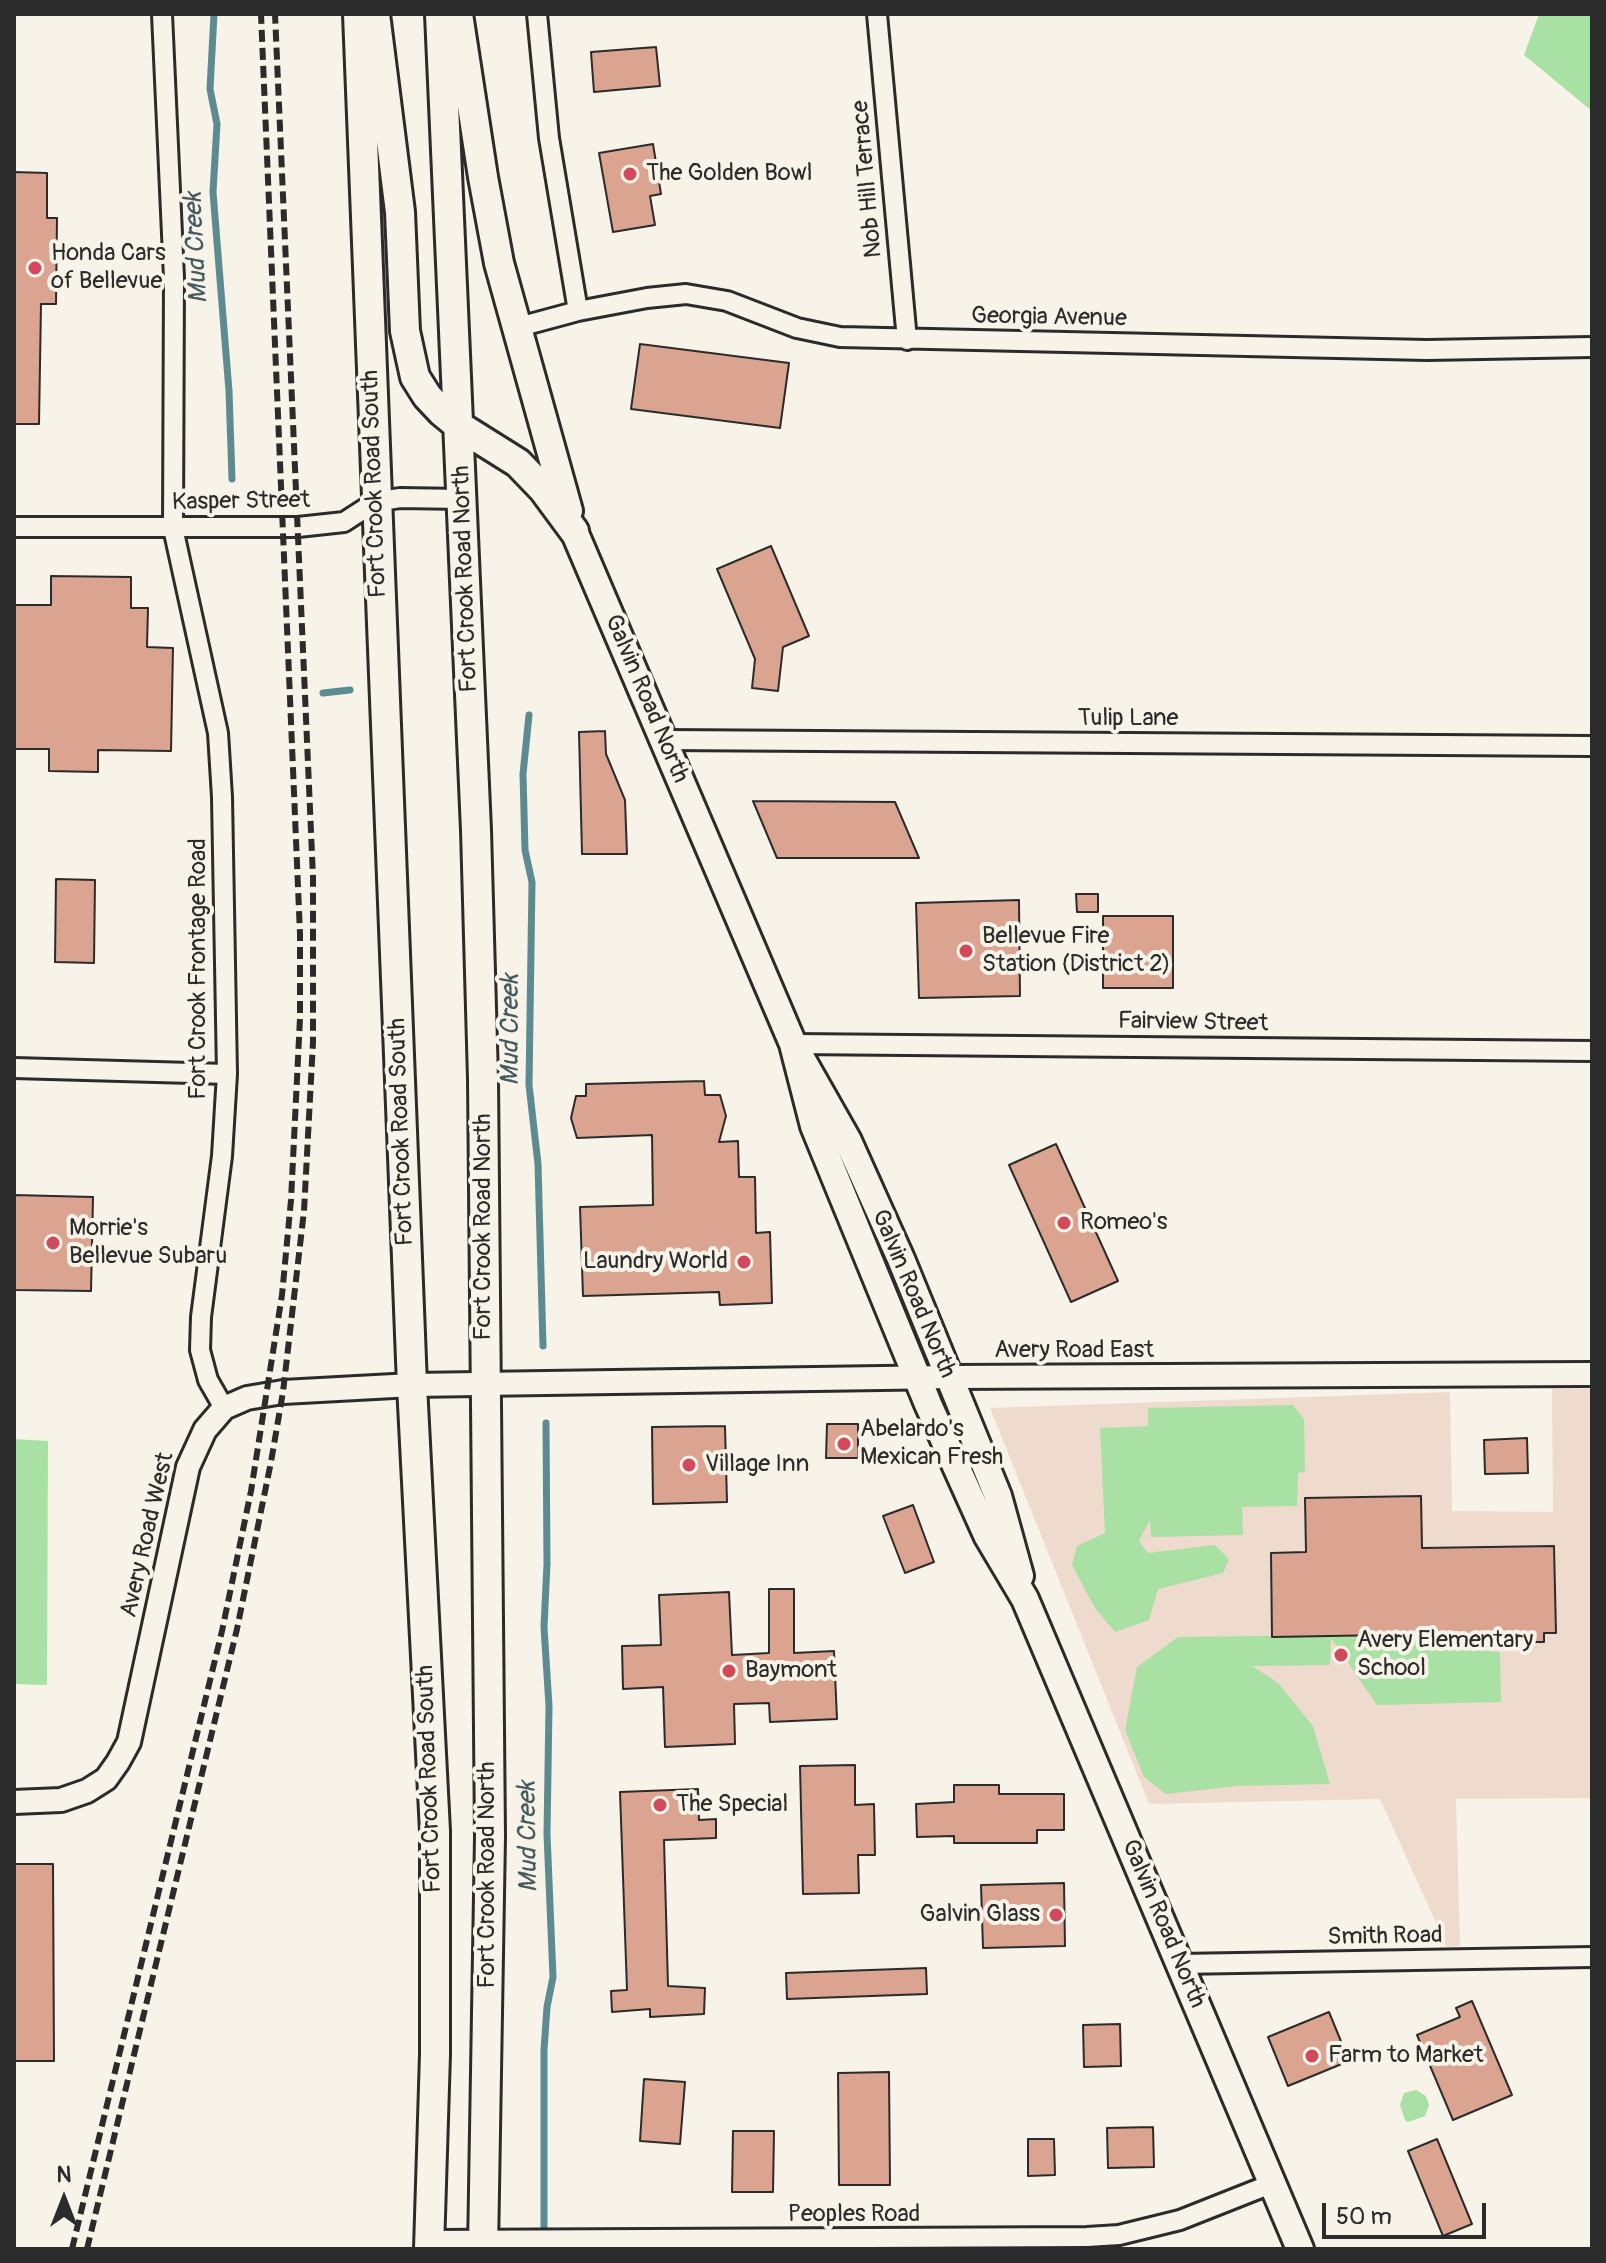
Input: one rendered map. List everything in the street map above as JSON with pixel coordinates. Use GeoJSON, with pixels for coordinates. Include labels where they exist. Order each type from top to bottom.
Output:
{"type":"FeatureCollection","features":[{"type":"Feature","properties":{"kind":"main road","name":"Fort Crook Road South"},"geometry":{"type":"LineString","coordinates":[[358,14],[412,1385],[435,1831],[435,2054],[429,2244]]}},
{"type":"Feature","properties":{"kind":"main road"},"geometry":{"type":"LineString","coordinates":[[375,14],[400,212],[405,331],[415,377],[427,396],[459,426],[518,463],[543,489],[574,531]]}},
{"type":"Feature","properties":{"kind":"main road","name":"Fort Crook Road North"},"geometry":{"type":"LineString","coordinates":[[440,14],[463,499],[483,1079],[490,1881],[483,2245]]}},
{"type":"Feature","properties":{"kind":"main road"},"geometry":{"type":"LineString","coordinates":[[458,14],[485,191],[515,328],[574,531]]}},
{"type":"Feature","properties":{"kind":"main road","name":"Galvin Road North"},"geometry":{"type":"LineString","coordinates":[[574,531],[793,1044],[848,1141],[949,1377],[998,1496],[1025,1599]]}},
{"type":"Feature","properties":{"kind":"main road","name":"Galvin Road North"},"geometry":{"type":"LineString","coordinates":[[793,1044],[814,1126],[918,1378],[987,1535],[1025,1599],[1300,2249]]}},
{"type":"Feature","properties":{"kind":"street","name":"Fort Crook Frontage Road"},"geometry":{"type":"LineString","coordinates":[[162,14],[174,278],[173,528],[221,754],[227,1074],[222,1156],[201,1317],[200,1350],[208,1380],[224,1408]]}},
{"type":"Feature","properties":{"kind":"street"},"geometry":{"type":"LineString","coordinates":[[537,14],[549,138],[578,311]]}},
{"type":"Feature","properties":{"kind":"street","name":"Nob Hill Terrace"},"geometry":{"type":"LineString","coordinates":[[877,14],[907,340]]}},
{"type":"Feature","properties":{"kind":"street","name":"Georgia Avenue"},"geometry":{"type":"LineString","coordinates":[[515,328],[578,311],[647,298],[694,295],[727,301],[779,322],[840,337],[1427,350],[1592,347]]}},
{"type":"Feature","properties":{"kind":"street","name":"Kasper Street"},"geometry":{"type":"LineString","coordinates":[[14,527],[328,525],[344,522],[375,502],[400,498],[463,499]]}},
{"type":"Feature","properties":{"kind":"street","name":"Tulip Lane"},"geometry":{"type":"LineString","coordinates":[[663,740],[1592,746]]}},
{"type":"Feature","properties":{"kind":"street","name":"Fairview Street"},"geometry":{"type":"LineString","coordinates":[[793,1044],[1592,1051]]}},
{"type":"Feature","properties":{"kind":"street"},"geometry":{"type":"LineString","coordinates":[[14,1068],[227,1074]]}},
{"type":"Feature","properties":{"kind":"street","name":"Avery Road East"},"geometry":{"type":"LineString","coordinates":[[412,1385],[949,1377],[1592,1374]]}},
{"type":"Feature","properties":{"kind":"street"},"geometry":{"type":"LineString","coordinates":[[224,1408],[247,1398],[283,1392],[412,1385]]}},
{"type":"Feature","properties":{"kind":"street","name":"Avery Road West"},"geometry":{"type":"LineString","coordinates":[[20,1802],[61,1800],[87,1791],[106,1779],[129,1742],[188,1467],[205,1430],[224,1408]]}},
{"type":"Feature","properties":{"kind":"street","name":"Smith Road"},"geometry":{"type":"LineString","coordinates":[[1179,1964],[1592,1957]]}},
{"type":"Feature","properties":{"kind":"street","name":"Peoples Road"},"geometry":{"type":"LineString","coordinates":[[429,2244],[1119,2235],[1180,2220],[1271,2184]]}},
{"type":"Feature","properties":{"kind":"shaded area","name":"Avery Elementary School"},"geometry":{"type":"Polygon","coordinates":[[[1552,1389],[1592,1389],[1592,1798],[1456,1799],[1460,1946],[1447,1947],[1380,1799],[1149,1804],[990,1408],[1450,1392],[1452,1511],[1553,1512],[1552,1389]]]}},
{"type":"Feature","properties":{"kind":"green space"},"geometry":{"type":"Polygon","coordinates":[[[1539,14],[1592,14],[1592,111],[1524,55],[1539,14]]]}},
{"type":"Feature","properties":{"kind":"green space"},"geometry":{"type":"Polygon","coordinates":[[[1293,1405],[1304,1419],[1305,1472],[1298,1473],[1297,1506],[1242,1507],[1243,1535],[1151,1537],[1150,1520],[1139,1541],[1148,1553],[1215,1545],[1229,1559],[1223,1573],[1158,1589],[1149,1620],[1115,1632],[1095,1608],[1072,1565],[1077,1546],[1105,1533],[1100,1428],[1148,1426],[1148,1408],[1293,1405]]]}},
{"type":"Feature","properties":{"kind":"green space"},"geometry":{"type":"Polygon","coordinates":[[[14,1439],[48,1441],[47,1685],[14,1684],[14,1439]]]}},
{"type":"Feature","properties":{"kind":"green space"},"geometry":{"type":"Polygon","coordinates":[[[1486,1633],[1486,1651],[1500,1652],[1501,1702],[1377,1705],[1331,1638],[1330,1665],[1252,1666],[1278,1683],[1313,1726],[1330,1784],[1237,1786],[1166,1794],[1144,1777],[1125,1730],[1137,1667],[1178,1637],[1486,1633]]]}},
{"type":"Feature","properties":{"kind":"green space"},"geometry":{"type":"Polygon","coordinates":[[[1416,2090],[1426,2096],[1429,2105],[1425,2116],[1408,2122],[1400,2105],[1404,2093],[1416,2090]]]}},
{"type":"Feature","properties":{"kind":"building"},"geometry":{"type":"Polygon","coordinates":[[[656,47],[660,86],[594,92],[591,52],[656,47]]]}},
{"type":"Feature","properties":{"kind":"building","name":"The Golden Bowl"},"geometry":{"type":"Polygon","coordinates":[[[653,144],[661,194],[650,196],[655,225],[613,232],[599,153],[653,144]]]}},
{"type":"Feature","properties":{"kind":"building","name":"Honda Cars of Bellevue"},"geometry":{"type":"Polygon","coordinates":[[[14,172],[47,173],[47,218],[57,218],[56,304],[41,304],[39,424],[14,424],[14,172]]]}},
{"type":"Feature","properties":{"kind":"building"},"geometry":{"type":"Polygon","coordinates":[[[640,344],[789,363],[780,428],[631,409],[640,344]]]}},
{"type":"Feature","properties":{"kind":"building"},"geometry":{"type":"Polygon","coordinates":[[[771,546],[809,636],[783,647],[778,691],[752,688],[755,659],[717,569],[771,546]]]}},
{"type":"Feature","properties":{"kind":"building"},"geometry":{"type":"Polygon","coordinates":[[[51,576],[131,577],[131,608],[148,608],[147,647],[173,648],[171,751],[98,750],[98,772],[49,771],[49,749],[14,749],[14,605],[51,605],[51,576]]]}},
{"type":"Feature","properties":{"kind":"building"},"geometry":{"type":"Polygon","coordinates":[[[605,731],[606,754],[625,800],[627,854],[582,854],[579,732],[605,731]]]}},
{"type":"Feature","properties":{"kind":"building"},"geometry":{"type":"Polygon","coordinates":[[[753,801],[895,802],[919,858],[777,858],[753,801]]]}},
{"type":"Feature","properties":{"kind":"building"},"geometry":{"type":"Polygon","coordinates":[[[56,879],[95,880],[94,963],[55,962],[56,879]]]}},
{"type":"Feature","properties":{"kind":"building"},"geometry":{"type":"Polygon","coordinates":[[[1076,894],[1098,894],[1098,912],[1077,912],[1076,894]]]}},
{"type":"Feature","properties":{"kind":"building"},"geometry":{"type":"Polygon","coordinates":[[[1019,900],[1020,996],[919,998],[916,903],[1019,900]]]}},
{"type":"Feature","properties":{"kind":"building"},"geometry":{"type":"Polygon","coordinates":[[[1103,916],[1173,916],[1173,988],[1103,988],[1103,916]]]}},
{"type":"Feature","properties":{"kind":"building"},"geometry":{"type":"Polygon","coordinates":[[[704,1081],[705,1095],[720,1095],[726,1116],[719,1142],[738,1141],[739,1177],[755,1177],[756,1233],[770,1232],[772,1303],[720,1305],[719,1292],[583,1296],[580,1207],[653,1205],[652,1135],[577,1138],[571,1118],[576,1096],[586,1096],[586,1084],[704,1081]]]}},
{"type":"Feature","properties":{"kind":"building","name":"Romeo's"},"geometry":{"type":"Polygon","coordinates":[[[1056,1144],[1118,1281],[1071,1302],[1009,1165],[1056,1144]]]}},
{"type":"Feature","properties":{"kind":"building","name":"Morrie's Bellevue Subaru"},"geometry":{"type":"Polygon","coordinates":[[[14,1195],[93,1197],[91,1291],[14,1290],[14,1195]]]}},
{"type":"Feature","properties":{"kind":"building"},"geometry":{"type":"Polygon","coordinates":[[[827,1424],[858,1424],[858,1458],[826,1458],[827,1424]]]}},
{"type":"Feature","properties":{"kind":"building","name":"Village Inn"},"geometry":{"type":"Polygon","coordinates":[[[725,1426],[727,1502],[653,1504],[652,1427],[725,1426]]]}},
{"type":"Feature","properties":{"kind":"building"},"geometry":{"type":"Polygon","coordinates":[[[1527,1438],[1528,1473],[1485,1474],[1484,1440],[1527,1438]]]}},
{"type":"Feature","properties":{"kind":"building"},"geometry":{"type":"Polygon","coordinates":[[[1421,1496],[1422,1548],[1554,1546],[1556,1633],[1544,1633],[1544,1642],[1503,1642],[1503,1633],[1272,1637],[1271,1553],[1306,1552],[1305,1498],[1421,1496]]]}},
{"type":"Feature","properties":{"kind":"building"},"geometry":{"type":"Polygon","coordinates":[[[913,1505],[934,1562],[905,1573],[883,1516],[913,1505]]]}},
{"type":"Feature","properties":{"kind":"building","name":"Baymont"},"geometry":{"type":"Polygon","coordinates":[[[769,1589],[794,1589],[794,1653],[834,1651],[837,1719],[770,1722],[769,1703],[734,1704],[735,1744],[665,1747],[663,1687],[623,1689],[622,1646],[661,1645],[659,1595],[729,1592],[732,1655],[769,1653],[769,1589]]]}},
{"type":"Feature","properties":{"kind":"building"},"geometry":{"type":"Polygon","coordinates":[[[855,1765],[855,1805],[874,1804],[875,1855],[858,1855],[859,1893],[803,1894],[800,1766],[855,1765]]]}},
{"type":"Feature","properties":{"kind":"building"},"geometry":{"type":"Polygon","coordinates":[[[954,1785],[999,1785],[999,1794],[1064,1794],[1064,1830],[1037,1830],[1037,1843],[954,1843],[954,1836],[917,1837],[916,1804],[954,1802],[954,1785]]]}},
{"type":"Feature","properties":{"kind":"building"},"geometry":{"type":"Polygon","coordinates":[[[698,1789],[699,1820],[716,1819],[716,1838],[664,1840],[668,1986],[705,1988],[704,2014],[650,2017],[650,2009],[612,2012],[611,1991],[627,1990],[620,1792],[698,1789]]]}},
{"type":"Feature","properties":{"kind":"building"},"geometry":{"type":"Polygon","coordinates":[[[14,1864],[53,1864],[54,2061],[14,2061],[14,1864]]]}},
{"type":"Feature","properties":{"kind":"building"},"geometry":{"type":"Polygon","coordinates":[[[1064,1883],[1065,1946],[983,1948],[981,1885],[1064,1883]]]}},
{"type":"Feature","properties":{"kind":"building"},"geometry":{"type":"Polygon","coordinates":[[[926,1968],[927,1994],[787,1999],[786,1973],[926,1968]]]}},
{"type":"Feature","properties":{"kind":"building"},"geometry":{"type":"Polygon","coordinates":[[[1472,2001],[1512,2095],[1453,2120],[1417,2035],[1460,2017],[1456,2008],[1472,2001]]]}},
{"type":"Feature","properties":{"kind":"building"},"geometry":{"type":"Polygon","coordinates":[[[1329,2012],[1349,2061],[1288,2086],[1268,2037],[1329,2012]]]}},
{"type":"Feature","properties":{"kind":"building"},"geometry":{"type":"Polygon","coordinates":[[[1120,2024],[1121,2066],[1084,2067],[1083,2025],[1120,2024]]]}},
{"type":"Feature","properties":{"kind":"building"},"geometry":{"type":"Polygon","coordinates":[[[889,2072],[890,2185],[839,2185],[838,2073],[889,2072]]]}},
{"type":"Feature","properties":{"kind":"building"},"geometry":{"type":"Polygon","coordinates":[[[644,2079],[685,2082],[680,2144],[640,2141],[644,2079]]]}},
{"type":"Feature","properties":{"kind":"building"},"geometry":{"type":"Polygon","coordinates":[[[1153,2127],[1154,2167],[1108,2168],[1107,2128],[1153,2127]]]}},
{"type":"Feature","properties":{"kind":"building"},"geometry":{"type":"Polygon","coordinates":[[[733,2131],[774,2131],[773,2192],[732,2192],[733,2131]]]}},
{"type":"Feature","properties":{"kind":"building"},"geometry":{"type":"Polygon","coordinates":[[[1028,2139],[1054,2139],[1055,2175],[1028,2176],[1028,2139]]]}},
{"type":"Feature","properties":{"kind":"building"},"geometry":{"type":"Polygon","coordinates":[[[1437,2139],[1472,2224],[1443,2236],[1408,2151],[1437,2139]]]}},
{"type":"Feature","properties":{"kind":"waterway","name":"Mud Creek"},"geometry":{"type":"LineString","coordinates":[[214,14],[210,89],[217,124],[213,192],[229,391],[232,479]]}},
{"type":"Feature","properties":{"kind":"waterway","name":"Mud Creek"},"geometry":{"type":"LineString","coordinates":[[323,693],[350,690]]}},
{"type":"Feature","properties":{"kind":"waterway","name":"Mud Creek"},"geometry":{"type":"LineString","coordinates":[[529,715],[523,774],[525,850],[532,882],[529,1085],[538,1164],[543,1346]]}},
{"type":"Feature","properties":{"kind":"waterway","name":"Mud Creek"},"geometry":{"type":"LineString","coordinates":[[544,2249],[544,2050],[553,1977],[547,1834],[549,1706],[544,1627],[546,1423]]}},
{"type":"Feature","properties":{"kind":"railway"},"geometry":{"type":"LineString","coordinates":[[72,2249],[222,1631],[251,1491],[282,1295],[291,1200],[300,1018],[300,934],[261,14]]}},
{"type":"Feature","properties":{"kind":"railway"},"geometry":{"type":"LineString","coordinates":[[87,2249],[237,1629],[283,1392],[304,1211],[313,1042],[313,877],[275,14]]}},
{"type":"Feature","properties":{"kind":"place","name":"The Golden Bowl"},"geometry":{"type":"Point","coordinates":[630,174]}},
{"type":"Feature","properties":{"kind":"place","name":"Honda Cars of Bellevue"},"geometry":{"type":"Point","coordinates":[35,268]}},
{"type":"Feature","properties":{"kind":"place","name":"Bellevue Fire Station (District 2)"},"geometry":{"type":"Point","coordinates":[966,951]}},
{"type":"Feature","properties":{"kind":"place","name":"Romeo's"},"geometry":{"type":"Point","coordinates":[1064,1223]}},
{"type":"Feature","properties":{"kind":"place","name":"Morrie's Bellevue Subaru"},"geometry":{"type":"Point","coordinates":[53,1243]}},
{"type":"Feature","properties":{"kind":"place","name":"Laundry World"},"geometry":{"type":"Point","coordinates":[744,1262]}},
{"type":"Feature","properties":{"kind":"place","name":"Abelardo's Mexican Fresh"},"geometry":{"type":"Point","coordinates":[844,1444]}},
{"type":"Feature","properties":{"kind":"place","name":"Village Inn"},"geometry":{"type":"Point","coordinates":[689,1465]}},
{"type":"Feature","properties":{"kind":"place","name":"Avery Elementary School"},"geometry":{"type":"Point","coordinates":[1341,1655]}},
{"type":"Feature","properties":{"kind":"place","name":"Baymont"},"geometry":{"type":"Point","coordinates":[729,1671]}},
{"type":"Feature","properties":{"kind":"place","name":"The Special"},"geometry":{"type":"Point","coordinates":[660,1805]}},
{"type":"Feature","properties":{"kind":"place","name":"Galvin Glass"},"geometry":{"type":"Point","coordinates":[1056,1915]}},
{"type":"Feature","properties":{"kind":"place","name":"Farm to Market"},"geometry":{"type":"Point","coordinates":[1312,2056]}}]}
